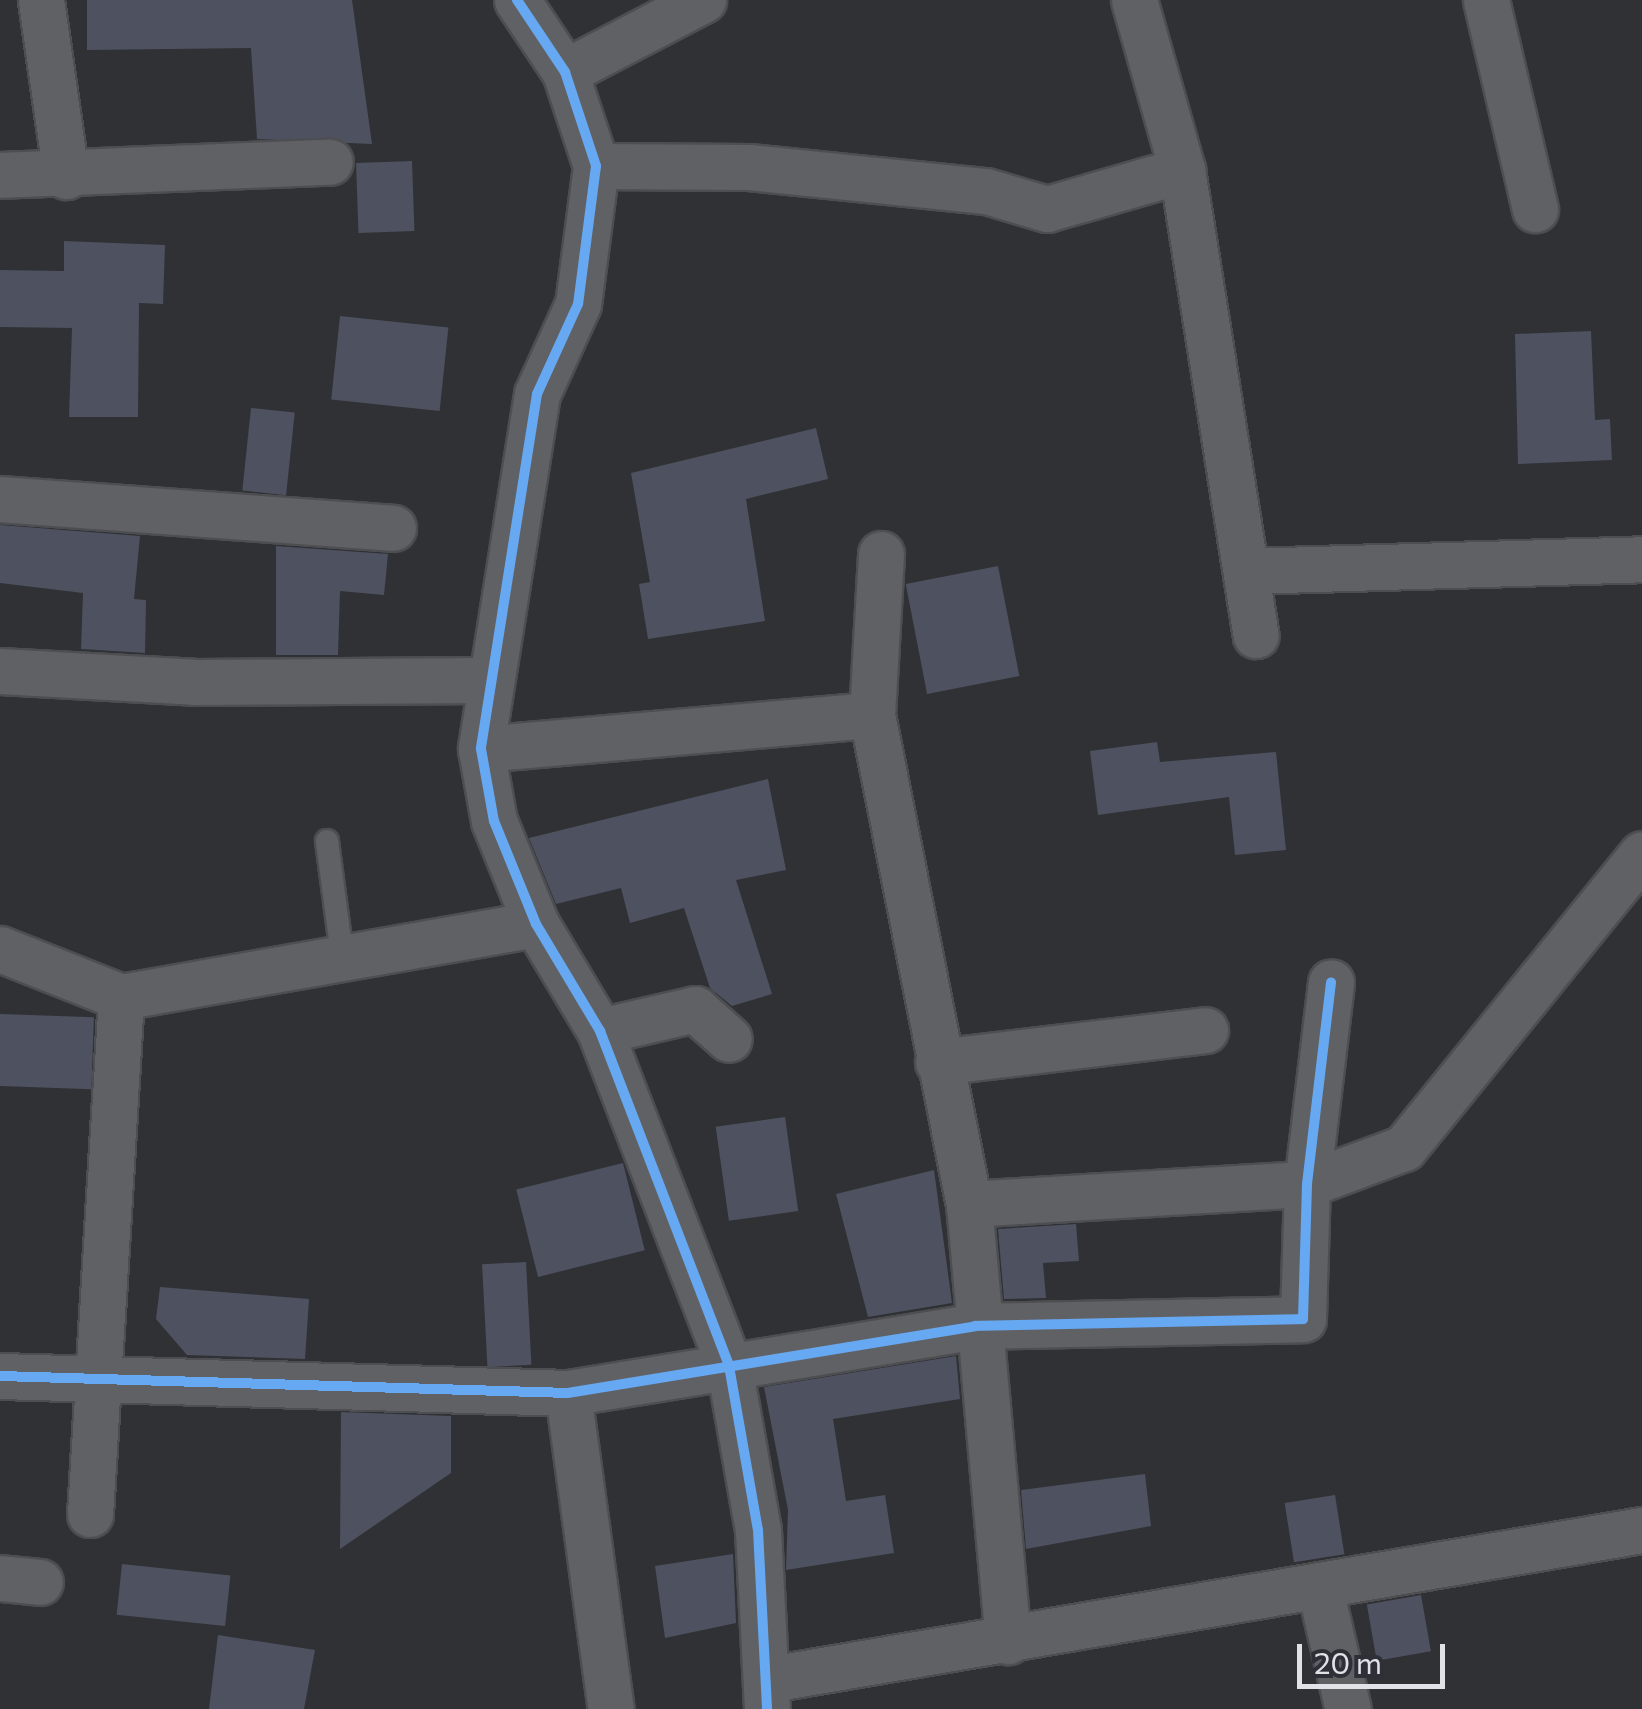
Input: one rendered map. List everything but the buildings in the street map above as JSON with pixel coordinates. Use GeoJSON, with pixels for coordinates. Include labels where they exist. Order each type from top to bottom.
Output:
{"type":"FeatureCollection","features":[{"type":"Feature","properties":{"kind":"street"},"geometry":{"type":"LineString","coordinates":[[41,0],[66,176]]}},
{"type":"Feature","properties":{"kind":"street"},"geometry":{"type":"LineString","coordinates":[[517,0],[566,72],[596,166],[578,304],[537,394],[481,749],[494,821],[536,924],[600,1032],[729,1366],[758,1530],[769,1694],[1008,1641],[1642,1530]]}},
{"type":"Feature","properties":{"kind":"street"},"geometry":{"type":"LineString","coordinates":[[566,72],[703,0]]}},
{"type":"Feature","properties":{"kind":"street"},"geometry":{"type":"LineString","coordinates":[[1134,0],[1182,170],[1256,635]]}},
{"type":"Feature","properties":{"kind":"street"},"geometry":{"type":"LineString","coordinates":[[1486,0],[1535,209]]}},
{"type":"Feature","properties":{"kind":"street"},"geometry":{"type":"LineString","coordinates":[[0,175],[66,176],[330,162]]}},
{"type":"Feature","properties":{"kind":"street"},"geometry":{"type":"LineString","coordinates":[[596,166],[749,168],[986,191],[1047,208],[1182,170]]}},
{"type":"Feature","properties":{"kind":"street"},"geometry":{"type":"LineString","coordinates":[[0,499],[393,528]]}},
{"type":"Feature","properties":{"kind":"street"},"geometry":{"type":"LineString","coordinates":[[881,554],[872,715],[969,1204],[975,1326],[1008,1641]]}},
{"type":"Feature","properties":{"kind":"street"},"geometry":{"type":"LineString","coordinates":[[1247,571],[1642,559]]}},
{"type":"Feature","properties":{"kind":"street"},"geometry":{"type":"LineString","coordinates":[[0,671],[194,682],[489,680]]}},
{"type":"Feature","properties":{"kind":"street"},"geometry":{"type":"LineString","coordinates":[[481,749],[872,715]]}},
{"type":"Feature","properties":{"kind":"street"},"geometry":{"type":"LineString","coordinates":[[969,1204],[1307,1184],[1404,1148],[1642,854]]}},
{"type":"Feature","properties":{"kind":"street"},"geometry":{"type":"LineString","coordinates":[[0,949],[121,997],[343,963],[536,924]]}},
{"type":"Feature","properties":{"kind":"street"},"geometry":{"type":"LineString","coordinates":[[0,1376],[102,1385],[568,1393],[975,1326],[1303,1320],[1307,1184],[1331,982]]}},
{"type":"Feature","properties":{"kind":"street"},"geometry":{"type":"LineString","coordinates":[[90,1514],[102,1385],[121,997]]}},
{"type":"Feature","properties":{"kind":"street"},"geometry":{"type":"LineString","coordinates":[[600,1032],[695,1010],[729,1039]]}},
{"type":"Feature","properties":{"kind":"street"},"geometry":{"type":"LineString","coordinates":[[938,1062],[1205,1030]]}},
{"type":"Feature","properties":{"kind":"street"},"geometry":{"type":"LineString","coordinates":[[568,1393],[611,1709]]}},
{"type":"Feature","properties":{"kind":"street"},"geometry":{"type":"LineString","coordinates":[[1320,1589],[1348,1709]]}},
{"type":"Feature","properties":{"kind":"lane"},"geometry":{"type":"LineString","coordinates":[[327,841],[343,963]]}},
{"type":"Feature","properties":{"kind":"cycle path"},"geometry":{"type":"LineString","coordinates":[[517,0],[565,72],[596,166],[578,304],[537,394],[481,749],[494,821],[536,924],[600,1031],[729,1366],[758,1530],[767,1709]]}},
{"type":"Feature","properties":{"kind":"cycle path"},"geometry":{"type":"LineString","coordinates":[[0,1376],[568,1393],[975,1326],[1303,1319],[1307,1184],[1331,982]]}}]}
